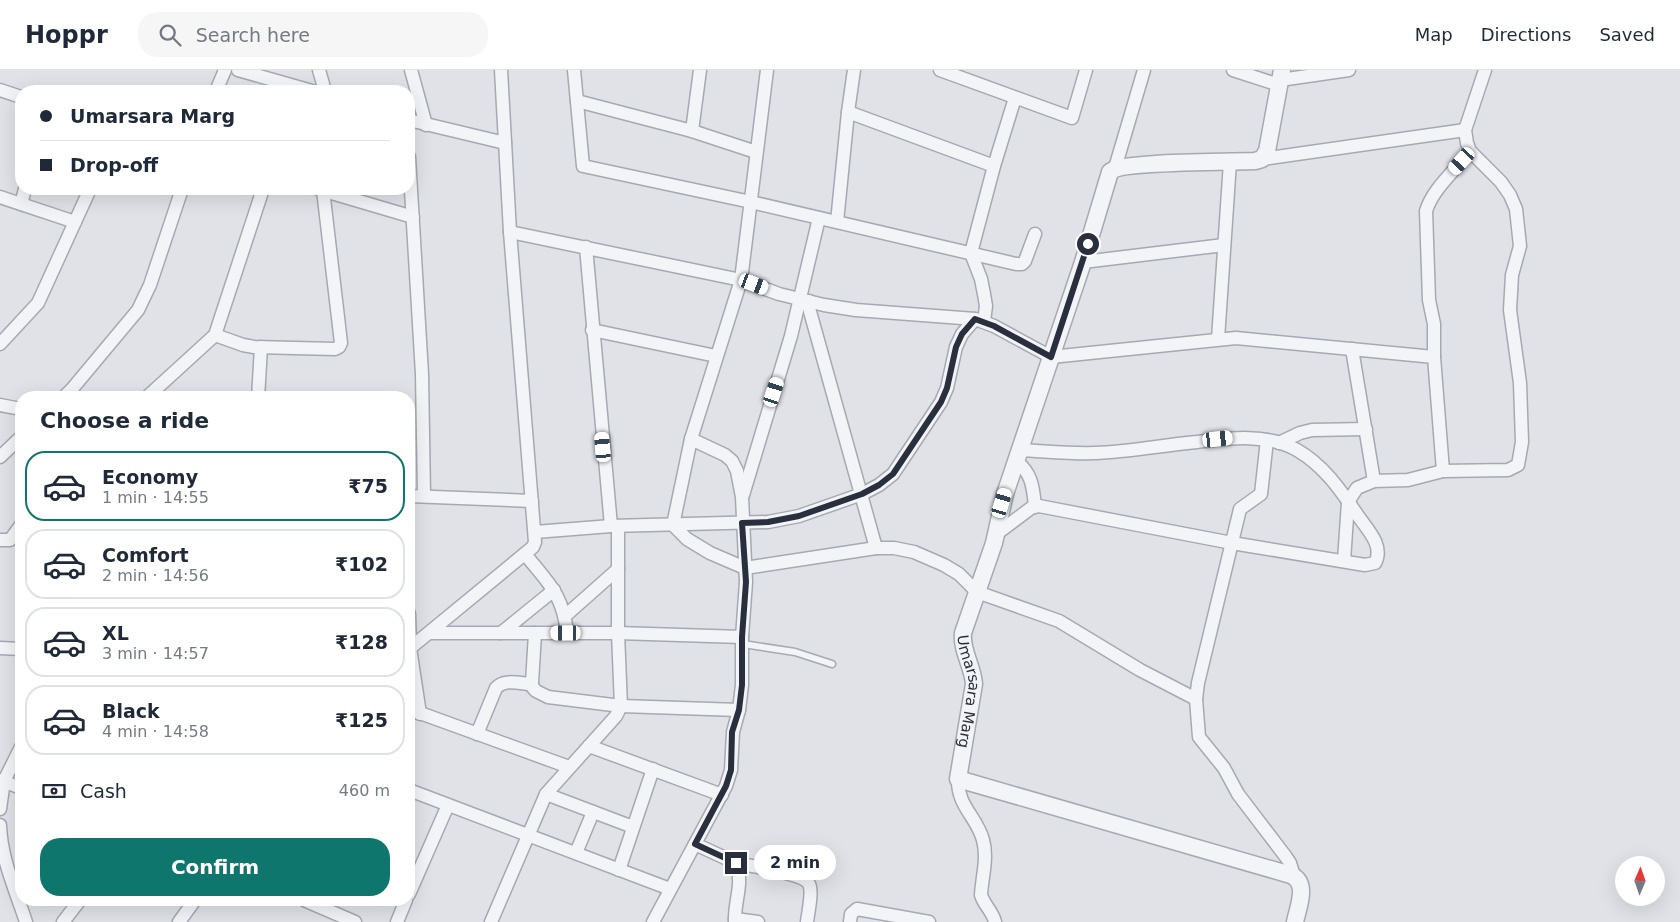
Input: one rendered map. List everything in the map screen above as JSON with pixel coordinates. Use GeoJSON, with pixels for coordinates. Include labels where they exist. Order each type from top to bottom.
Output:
{"type":"FeatureCollection","features":[{"type":"Feature","properties":{"kind":"street"},"geometry":{"type":"LineString","coordinates":[[218,85],[224,70]]}},
{"type":"Feature","properties":{"kind":"street"},"geometry":{"type":"LineString","coordinates":[[238,70],[291,85]]}},
{"type":"Feature","properties":{"kind":"street"},"geometry":{"type":"LineString","coordinates":[[320,70],[324,85]]}},
{"type":"Feature","properties":{"kind":"street"},"geometry":{"type":"LineString","coordinates":[[410,70],[414,85]]}},
{"type":"Feature","properties":{"kind":"street"},"geometry":{"type":"LineString","coordinates":[[415,645],[533,547],[535,532],[510,232],[501,70]]}},
{"type":"Feature","properties":{"kind":"street"},"geometry":{"type":"LineString","coordinates":[[574,70],[583,166],[751,202],[1016,264],[1022,264],[1025,261],[1035,234]]}},
{"type":"Feature","properties":{"kind":"street"},"geometry":{"type":"LineString","coordinates":[[692,131],[700,70]]}},
{"type":"Feature","properties":{"kind":"street"},"geometry":{"type":"LineString","coordinates":[[673,525],[690,439],[741,280],[768,70]]}},
{"type":"Feature","properties":{"kind":"street"},"geometry":{"type":"LineString","coordinates":[[837,222],[854,70]]}},
{"type":"Feature","properties":{"kind":"street"},"geometry":{"type":"LineString","coordinates":[[940,70],[957,73],[1015,98],[1072,118],[1086,70]]}},
{"type":"Feature","properties":{"kind":"street"},"geometry":{"type":"LineString","coordinates":[[1144,70],[1115,168],[1262,159],[1465,130]]}},
{"type":"Feature","properties":{"kind":"street"},"geometry":{"type":"LineString","coordinates":[[1233,70],[1280,78],[1350,70]]}},
{"type":"Feature","properties":{"kind":"street"},"geometry":{"type":"LineString","coordinates":[[1344,561],[1348,502],[1357,488],[1374,481],[1408,480],[1443,471],[1508,470],[1518,465],[1520,458],[1522,442],[1520,383],[1510,310],[1512,275],[1520,246],[1516,209],[1510,195],[1501,182],[1470,151],[1465,130],[1484,70]]}},
{"type":"Feature","properties":{"kind":"street"},"geometry":{"type":"LineString","coordinates":[[1262,159],[1267,151],[1280,78]]}},
{"type":"Feature","properties":{"kind":"street"},"geometry":{"type":"LineString","coordinates":[[415,87],[426,124]]}},
{"type":"Feature","properties":{"kind":"street"},"geometry":{"type":"LineString","coordinates":[[0,90],[15,95]]}},
{"type":"Feature","properties":{"kind":"street"},"geometry":{"type":"LineString","coordinates":[[535,532],[614,526],[768,522],[799,516],[862,494],[879,485],[893,474],[941,402],[947,388],[956,347],[962,334],[979,320],[986,306],[982,286],[970,252],[1015,98]]}},
{"type":"Feature","properties":{"kind":"street"},"geometry":{"type":"LineString","coordinates":[[577,101],[692,131],[756,152]]}},
{"type":"Feature","properties":{"kind":"street"},"geometry":{"type":"LineString","coordinates":[[848,112],[994,166]]}},
{"type":"Feature","properties":{"kind":"street"},"geometry":{"type":"LineString","coordinates":[[415,121],[505,143]]}},
{"type":"Feature","properties":{"kind":"street"},"geometry":{"type":"LineString","coordinates":[[1443,471],[1434,358],[1434,324],[1429,300],[1425,219],[1428,204],[1470,151]]}},
{"type":"Feature","properties":{"kind":"street"},"geometry":{"type":"LineString","coordinates":[[1218,339],[1230,162]]}},
{"type":"Feature","properties":{"kind":"street","name":"Umarsara Marg"},"geometry":{"type":"LineString","coordinates":[[958,779],[974,684],[974,676],[963,638],[996,535],[1002,503],[1017,456],[1083,262],[1110,172],[1115,168]]}},
{"type":"Feature","properties":{"kind":"street"},"geometry":{"type":"LineString","coordinates":[[20,204],[23,195]]}},
{"type":"Feature","properties":{"kind":"street"},"geometry":{"type":"LineString","coordinates":[[0,344],[38,303],[87,195]]}},
{"type":"Feature","properties":{"kind":"street"},"geometry":{"type":"LineString","coordinates":[[70,391],[138,310],[150,285],[180,195]]}},
{"type":"Feature","properties":{"kind":"street"},"geometry":{"type":"LineString","coordinates":[[154,391],[215,335],[261,195]]}},
{"type":"Feature","properties":{"kind":"street"},"geometry":{"type":"LineString","coordinates":[[215,335],[243,345],[261,347],[335,349],[340,345],[321,195]]}},
{"type":"Feature","properties":{"kind":"street"},"geometry":{"type":"LineString","coordinates":[[338,195],[413,216]]}},
{"type":"Feature","properties":{"kind":"street"},"geometry":{"type":"LineString","coordinates":[[412,195],[422,374],[424,496]]}},
{"type":"Feature","properties":{"kind":"street"},"geometry":{"type":"LineString","coordinates":[[0,197],[75,222]]}},
{"type":"Feature","properties":{"kind":"street"},"geometry":{"type":"LineString","coordinates":[[742,497],[805,300],[819,218]]}},
{"type":"Feature","properties":{"kind":"street"},"geometry":{"type":"LineString","coordinates":[[510,232],[741,280],[779,294],[856,310],[979,320],[1051,357],[1236,338],[1434,358]]}},
{"type":"Feature","properties":{"kind":"street"},"geometry":{"type":"LineString","coordinates":[[1083,262],[1224,246]]}},
{"type":"Feature","properties":{"kind":"street"},"geometry":{"type":"LineString","coordinates":[[491,922],[546,794],[616,716],[621,706],[618,569],[592,330],[586,247]]}},
{"type":"Feature","properties":{"kind":"street"},"geometry":{"type":"LineString","coordinates":[[805,300],[810,312],[876,548]]}},
{"type":"Feature","properties":{"kind":"street"},"geometry":{"type":"LineString","coordinates":[[592,330],[716,356]]}},
{"type":"Feature","properties":{"kind":"street"},"geometry":{"type":"LineString","coordinates":[[258,391],[261,347]]}},
{"type":"Feature","properties":{"kind":"street"},"geometry":{"type":"LineString","coordinates":[[1352,349],[1374,481]]}},
{"type":"Feature","properties":{"kind":"street"},"geometry":{"type":"LineString","coordinates":[[0,406],[15,408]]}},
{"type":"Feature","properties":{"kind":"street"},"geometry":{"type":"LineString","coordinates":[[1273,441],[1306,431],[1366,429]]}},
{"type":"Feature","properties":{"kind":"street"},"geometry":{"type":"LineString","coordinates":[[996,535],[1035,506],[1232,543],[1344,561],[1375,563],[1379,552],[1376,543],[1325,472],[1312,460],[1296,450],[1273,441],[1235,437],[1095,453],[1017,456]]}},
{"type":"Feature","properties":{"kind":"street"},"geometry":{"type":"LineString","coordinates":[[653,922],[726,786],[731,770],[732,732],[739,710],[742,685],[746,582],[742,497],[737,471],[732,461],[724,455],[690,439]]}},
{"type":"Feature","properties":{"kind":"street"},"geometry":{"type":"LineString","coordinates":[[1273,441],[1261,494],[1240,509],[1204,655],[1196,699],[1199,737],[1224,768],[1238,794],[1286,856],[1294,876]]}},
{"type":"Feature","properties":{"kind":"street"},"geometry":{"type":"LineString","coordinates":[[0,457],[15,443]]}},
{"type":"Feature","properties":{"kind":"street"},"geometry":{"type":"LineString","coordinates":[[1017,456],[1033,484],[1035,506]]}},
{"type":"Feature","properties":{"kind":"street"},"geometry":{"type":"LineString","coordinates":[[415,496],[532,501]]}},
{"type":"Feature","properties":{"kind":"street"},"geometry":{"type":"LineString","coordinates":[[673,525],[688,539],[710,553],[745,568],[876,548],[894,548],[914,552],[959,574],[977,592],[1059,621],[1140,670],[1196,699]]}},
{"type":"Feature","properties":{"kind":"street"},"geometry":{"type":"LineString","coordinates":[[0,540],[10,540],[15,533]]}},
{"type":"Feature","properties":{"kind":"street"},"geometry":{"type":"LineString","coordinates":[[525,554],[560,600],[565,616],[566,633]]}},
{"type":"Feature","properties":{"kind":"street"},"geometry":{"type":"LineString","coordinates":[[565,616],[618,569]]}},
{"type":"Feature","properties":{"kind":"street"},"geometry":{"type":"LineString","coordinates":[[501,633],[554,590]]}},
{"type":"Feature","properties":{"kind":"street"},"geometry":{"type":"LineString","coordinates":[[430,633],[618,633],[743,641]]}},
{"type":"Feature","properties":{"kind":"street"},"geometry":{"type":"LineString","coordinates":[[530,684],[532,682],[535,633]]}},
{"type":"Feature","properties":{"kind":"street"},"geometry":{"type":"LineString","coordinates":[[0,648],[15,649]]}},
{"type":"Feature","properties":{"kind":"street"},"geometry":{"type":"LineString","coordinates":[[477,734],[498,685],[505,682],[530,684],[536,691],[548,697],[621,706],[739,710]]}},
{"type":"Feature","properties":{"kind":"street"},"geometry":{"type":"LineString","coordinates":[[415,712],[570,767]]}},
{"type":"Feature","properties":{"kind":"street"},"geometry":{"type":"LineString","coordinates":[[589,746],[722,794]]}},
{"type":"Feature","properties":{"kind":"street"},"geometry":{"type":"LineString","coordinates":[[0,809],[2,781],[15,758]]}},
{"type":"Feature","properties":{"kind":"street"},"geometry":{"type":"LineString","coordinates":[[619,870],[653,769]]}},
{"type":"Feature","properties":{"kind":"street"},"geometry":{"type":"LineString","coordinates":[[995,922],[993,915],[982,901],[981,895],[985,853],[983,837],[959,794],[958,779],[1294,876],[1299,880],[1302,889],[1295,922]]}},
{"type":"Feature","properties":{"kind":"street"},"geometry":{"type":"LineString","coordinates":[[2,781],[15,786]]}},
{"type":"Feature","properties":{"kind":"street"},"geometry":{"type":"LineString","coordinates":[[415,792],[670,889]]}},
{"type":"Feature","properties":{"kind":"street"},"geometry":{"type":"LineString","coordinates":[[546,794],[633,827]]}},
{"type":"Feature","properties":{"kind":"street"},"geometry":{"type":"LineString","coordinates":[[415,880],[448,805]]}},
{"type":"Feature","properties":{"kind":"street"},"geometry":{"type":"LineString","coordinates":[[576,853],[593,812]]}},
{"type":"Feature","properties":{"kind":"street"},"geometry":{"type":"LineString","coordinates":[[0,825],[2,848],[15,888]]}},
{"type":"Feature","properties":{"kind":"street"},"geometry":{"type":"LineString","coordinates":[[695,844],[736,863],[792,874],[804,879],[809,883],[811,890],[806,922]]}},
{"type":"Feature","properties":{"kind":"street"},"geometry":{"type":"LineString","coordinates":[[736,863],[740,883],[735,921],[758,922]]}},
{"type":"Feature","properties":{"kind":"street"},"geometry":{"type":"LineString","coordinates":[[21,906],[26,922]]}},
{"type":"Feature","properties":{"kind":"street"},"geometry":{"type":"LineString","coordinates":[[63,922],[75,906]]}},
{"type":"Feature","properties":{"kind":"street"},"geometry":{"type":"LineString","coordinates":[[179,922],[191,906]]}},
{"type":"Feature","properties":{"kind":"street"},"geometry":{"type":"LineString","coordinates":[[321,906],[355,922]]}},
{"type":"Feature","properties":{"kind":"street"},"geometry":{"type":"LineString","coordinates":[[397,922],[404,906]]}},
{"type":"Feature","properties":{"kind":"street"},"geometry":{"type":"LineString","coordinates":[[850,922],[852,914],[857,909],[929,922]]}},
{"type":"Feature","properties":{"kind":"lane"},"geometry":{"type":"LineString","coordinates":[[743,641],[795,652],[832,664]]}},
{"type":"Feature","properties":{"kind":"route"},"geometry":{"type":"LineString","coordinates":[[736,863],[695,844],[726,786],[731,770],[732,732],[739,710],[742,685],[742,637],[746,582],[742,523],[768,522],[799,516],[862,494],[879,485],[893,474],[944,397],[956,347],[962,334],[975,319],[994,326],[1051,357],[1088,244]]}}]}
